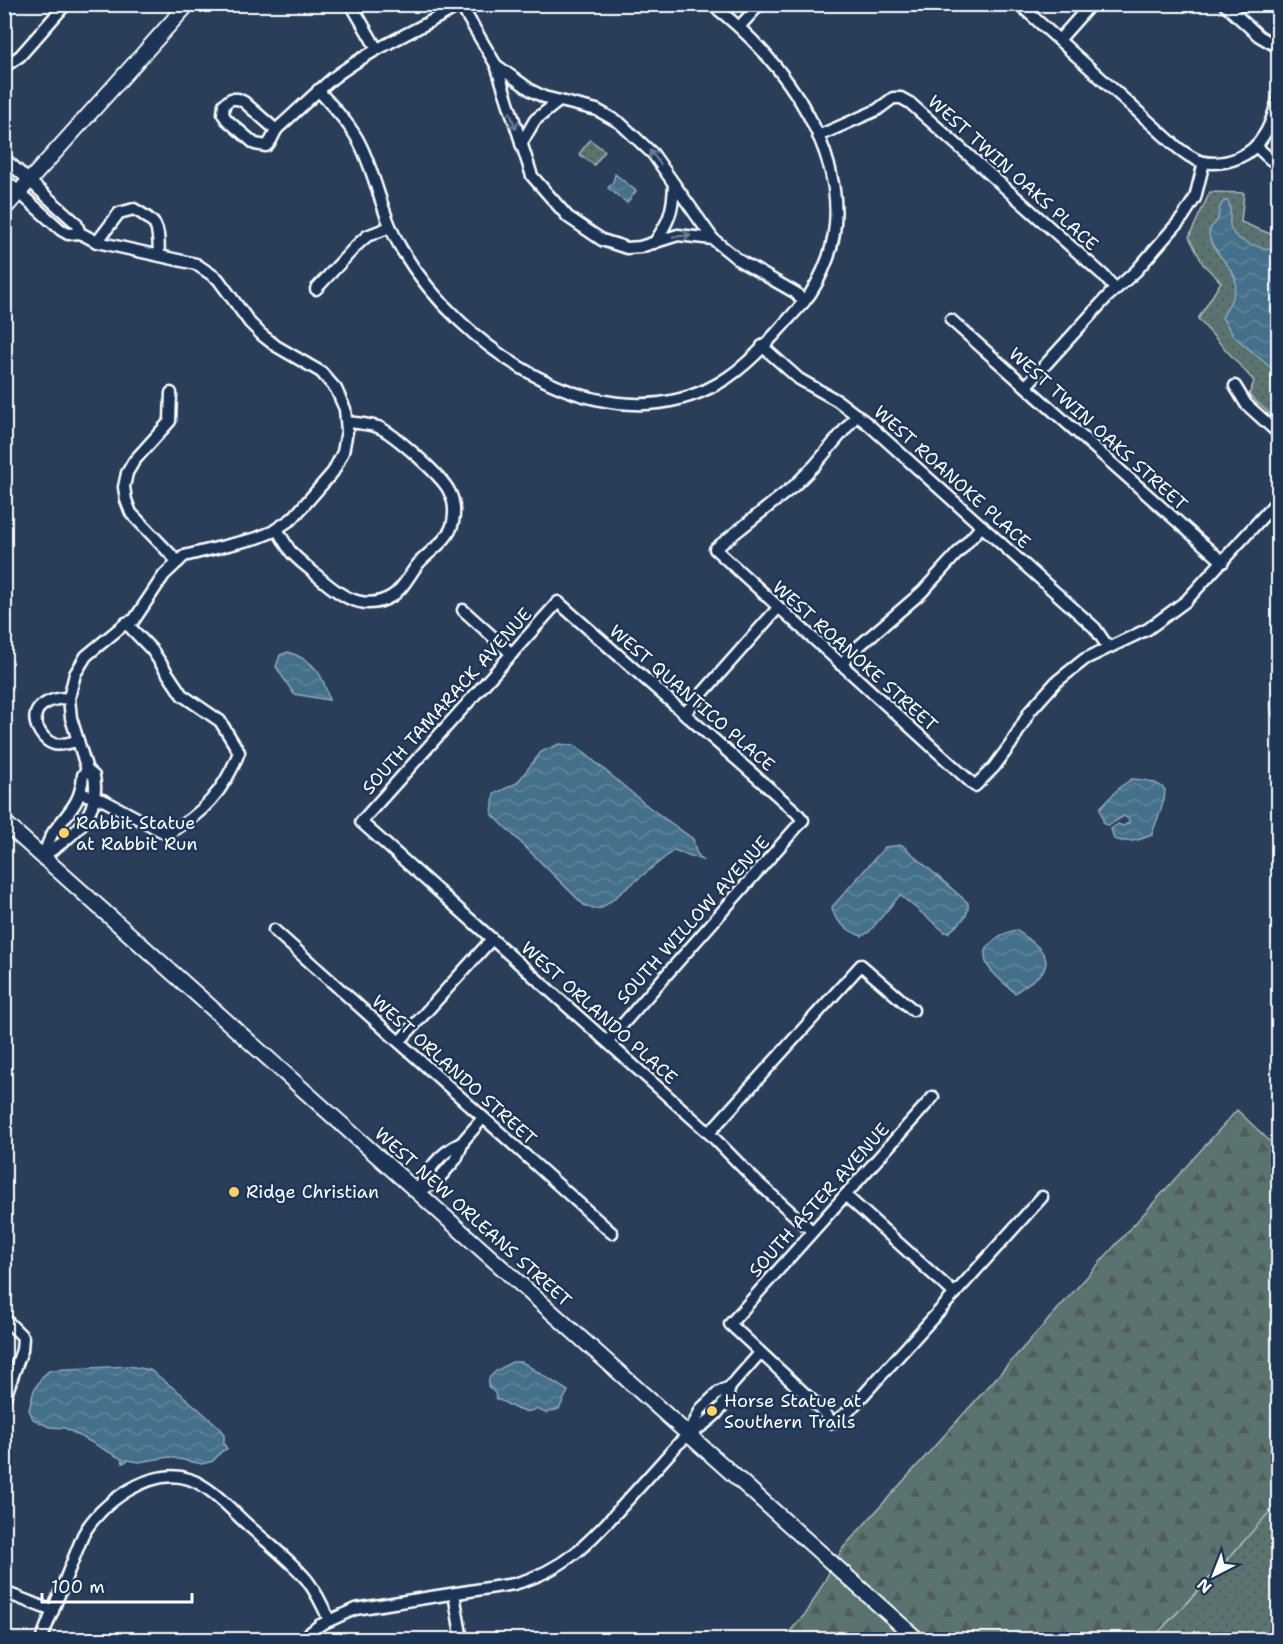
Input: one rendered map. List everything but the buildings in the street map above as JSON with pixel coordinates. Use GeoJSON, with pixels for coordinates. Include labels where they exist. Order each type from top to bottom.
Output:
{"type":"FeatureCollection","features":[{"type":"Feature","properties":{"kind":"street"},"geometry":{"type":"LineString","coordinates":[[4,67],[20,56],[66,4]]}},
{"type":"Feature","properties":{"kind":"street"},"geometry":{"type":"LineString","coordinates":[[4,209],[188,4]]}},
{"type":"Feature","properties":{"kind":"street"},"geometry":{"type":"LineString","coordinates":[[351,4],[377,49]]}},
{"type":"Feature","properties":{"kind":"street"},"geometry":{"type":"LineString","coordinates":[[318,90],[360,144],[390,227],[402,251],[433,294],[462,323],[514,363],[552,384],[585,397],[625,405],[658,404],[695,394],[719,383],[738,370],[814,290],[830,252],[835,230],[834,191],[818,135],[804,107],[782,75],[739,27],[711,4]]}},
{"type":"Feature","properties":{"kind":"street"},"geometry":{"type":"LineString","coordinates":[[739,27],[760,4]]}},
{"type":"Feature","properties":{"kind":"street"},"geometry":{"type":"LineString","coordinates":[[1019,4],[1179,148],[1189,156],[1204,162],[1220,162],[1247,154],[1256,146],[1270,124],[1278,100]]}},
{"type":"Feature","properties":{"kind":"street"},"geometry":{"type":"LineString","coordinates":[[1059,40],[1091,4]]}},
{"type":"Feature","properties":{"kind":"street"},"geometry":{"type":"LineString","coordinates":[[1224,4],[1259,36],[1278,47]]}},
{"type":"Feature","properties":{"kind":"street"},"geometry":{"type":"LineString","coordinates":[[276,130],[242,100],[231,99],[224,104],[223,110],[227,120],[255,144],[263,146],[269,144],[276,130],[318,90],[342,72],[377,49],[460,5],[496,65],[532,176],[557,206],[579,225],[614,245],[627,248],[653,244],[678,236],[713,239]]}},
{"type":"Feature","properties":{"kind":"street"},"geometry":{"type":"LineString","coordinates":[[496,65],[525,87],[544,97],[592,108],[612,117],[645,145],[664,168],[713,239],[740,261],[796,293],[804,302]]}},
{"type":"Feature","properties":{"kind":"street","name":"WEST TWIN OAKS PLACE"},"geometry":{"type":"LineString","coordinates":[[818,135],[877,110],[893,98],[901,98],[936,126],[1116,289]]}},
{"type":"Feature","properties":{"kind":"street"},"geometry":{"type":"LineString","coordinates":[[521,144],[535,120],[559,101]]}},
{"type":"Feature","properties":{"kind":"street"},"geometry":{"type":"LineString","coordinates":[[1256,146],[1278,164]]}},
{"type":"Feature","properties":{"kind":"street"},"geometry":{"type":"LineString","coordinates":[[4,158],[76,223],[80,233]]}},
{"type":"Feature","properties":{"kind":"street"},"geometry":{"type":"LineString","coordinates":[[1026,386],[1116,289],[1136,271],[1187,211],[1195,198],[1204,162]]}},
{"type":"Feature","properties":{"kind":"street"},"geometry":{"type":"LineString","coordinates":[[4,179],[68,234],[80,233],[97,242],[196,264],[219,279],[250,323],[262,335],[276,346],[321,372],[336,389],[345,409],[347,431],[343,452],[333,472],[293,518],[277,529],[257,538],[184,556],[164,575],[134,620],[126,623],[86,656],[75,674],[69,698],[71,718],[87,770],[94,776],[95,798],[91,810],[76,831],[65,842],[43,856]]}},
{"type":"Feature","properties":{"kind":"street"},"geometry":{"type":"LineString","coordinates":[[653,244],[671,215],[674,185]]}},
{"type":"Feature","properties":{"kind":"street"},"geometry":{"type":"LineString","coordinates":[[46,217],[57,206]]}},
{"type":"Feature","properties":{"kind":"street"},"geometry":{"type":"LineString","coordinates":[[97,242],[118,213],[134,209],[155,224],[158,231],[159,255]]}},
{"type":"Feature","properties":{"kind":"street"},"geometry":{"type":"LineString","coordinates":[[316,289],[367,236],[390,227]]}},
{"type":"Feature","properties":{"kind":"street","name":"WEST TWIN OAKS STREET"},"geometry":{"type":"LineString","coordinates":[[951,320],[1223,562]]}},
{"type":"Feature","properties":{"kind":"street","name":"WEST ROANOKE PLACE"},"geometry":{"type":"LineString","coordinates":[[762,346],[799,379],[857,415],[1095,628],[1108,647]]}},
{"type":"Feature","properties":{"kind":"street"},"geometry":{"type":"LineString","coordinates":[[1235,386],[1246,404],[1278,433]]}},
{"type":"Feature","properties":{"kind":"street"},"geometry":{"type":"LineString","coordinates":[[171,393],[170,421],[134,461],[127,473],[124,487],[131,513],[178,562]]}},
{"type":"Feature","properties":{"kind":"street","name":"WEST ROANOKE STREET"},"geometry":{"type":"LineString","coordinates":[[857,415],[794,486],[715,549],[778,608],[975,786],[1000,760],[1030,711],[1048,689],[1085,659],[1108,647]]}},
{"type":"Feature","properties":{"kind":"street"},"geometry":{"type":"LineString","coordinates":[[277,529],[291,552],[335,592],[362,603],[377,602],[391,597],[402,587],[418,565],[446,539],[452,524],[454,508],[450,492],[441,478],[387,432],[367,424],[346,422]]}},
{"type":"Feature","properties":{"kind":"street"},"geometry":{"type":"LineString","coordinates":[[1108,647],[1137,634],[1168,615],[1194,593],[1278,500]]}},
{"type":"Feature","properties":{"kind":"street"},"geometry":{"type":"LineString","coordinates":[[841,665],[922,592],[982,526]]}},
{"type":"Feature","properties":{"kind":"street","name":"SOUTH TAMARACK AVENUE"},"geometry":{"type":"LineString","coordinates":[[361,822],[558,602]]}},
{"type":"Feature","properties":{"kind":"street","name":"WEST QUANTICO PLACE"},"geometry":{"type":"LineString","coordinates":[[558,602],[803,820]]}},
{"type":"Feature","properties":{"kind":"street"},"geometry":{"type":"LineString","coordinates":[[685,713],[778,608]]}},
{"type":"Feature","properties":{"kind":"street"},"geometry":{"type":"LineString","coordinates":[[463,610],[512,654]]}},
{"type":"Feature","properties":{"kind":"street"},"geometry":{"type":"LineString","coordinates":[[80,793],[123,810],[152,828],[167,834],[192,819],[226,783],[239,752],[220,721],[182,694],[152,650],[126,623]]}},
{"type":"Feature","properties":{"kind":"street"},"geometry":{"type":"LineString","coordinates":[[69,698],[52,700],[41,706],[36,714],[36,725],[42,736],[51,743],[78,741]]}},
{"type":"Feature","properties":{"kind":"street"},"geometry":{"type":"LineString","coordinates":[[43,856],[53,831],[76,803],[83,775],[87,770]]}},
{"type":"Feature","properties":{"kind":"street"},"geometry":{"type":"LineString","coordinates":[[64,820],[76,831]]}},
{"type":"Feature","properties":{"kind":"street","name":"SOUTH WILLOW AVENUE"},"geometry":{"type":"LineString","coordinates":[[607,1042],[803,820]]}},
{"type":"Feature","properties":{"kind":"street","name":"WEST NEW ORLEANS STREET"},"geometry":{"type":"LineString","coordinates":[[4,822],[918,1640]]}},
{"type":"Feature","properties":{"kind":"street","name":"WEST ORLANDO PLACE"},"geometry":{"type":"LineString","coordinates":[[361,822],[709,1133],[755,1180],[812,1232]]}},
{"type":"Feature","properties":{"kind":"street","name":"WEST ORLANDO STREET"},"geometry":{"type":"LineString","coordinates":[[274,930],[612,1233]]}},
{"type":"Feature","properties":{"kind":"street"},"geometry":{"type":"LineString","coordinates":[[399,1042],[492,939]]}},
{"type":"Feature","properties":{"kind":"street"},"geometry":{"type":"LineString","coordinates":[[709,1133],[861,965],[913,1010]]}},
{"type":"Feature","properties":{"kind":"street","name":"SOUTH ASTER AVENUE"},"geometry":{"type":"LineString","coordinates":[[760,1353],[730,1324],[933,1097]]}},
{"type":"Feature","properties":{"kind":"street"},"geometry":{"type":"LineString","coordinates":[[417,1191],[435,1182],[444,1173],[456,1159],[462,1143],[483,1118]]}},
{"type":"Feature","properties":{"kind":"street"},"geometry":{"type":"LineString","coordinates":[[845,1195],[955,1294]]}},
{"type":"Feature","properties":{"kind":"street"},"geometry":{"type":"LineString","coordinates":[[689,1434],[701,1409],[719,1392],[730,1387],[760,1353],[818,1406],[833,1424],[849,1411],[1042,1197]]}},
{"type":"Feature","properties":{"kind":"street"},"geometry":{"type":"LineString","coordinates":[[4,1318],[23,1337],[22,1350],[4,1400]]}},
{"type":"Feature","properties":{"kind":"street"},"geometry":{"type":"LineString","coordinates":[[301,1640],[329,1620],[355,1609],[530,1580],[566,1561],[594,1537],[689,1434],[715,1417],[727,1400],[730,1387]]}},
{"type":"Feature","properties":{"kind":"street"},"geometry":{"type":"LineString","coordinates":[[41,1640],[83,1534],[91,1521],[100,1511],[149,1480],[165,1476],[188,1479],[213,1495],[301,1574],[316,1593],[329,1620]]}},
{"type":"Feature","properties":{"kind":"street"},"geometry":{"type":"LineString","coordinates":[[4,1592],[52,1611]]}},
{"type":"Feature","properties":{"kind":"street"},"geometry":{"type":"LineString","coordinates":[[454,1594],[462,1640]]}},
{"type":"Feature","properties":{"kind":"green space"},"geometry":{"type":"Polygon","coordinates":[[[590,140],[605,151],[594,165],[579,154],[590,140]]]}},
{"type":"Feature","properties":{"kind":"green space"},"geometry":{"type":"Polygon","coordinates":[[[1210,192],[1244,193],[1241,222],[1278,237],[1278,421],[1249,395],[1254,381],[1198,319],[1221,282],[1203,264],[1189,237],[1210,192]]]}},
{"type":"Feature","properties":{"kind":"green space"},"geometry":{"type":"Polygon","coordinates":[[[1237,1110],[1278,1149],[1278,1502],[1262,1522],[1152,1639],[782,1640],[807,1612],[843,1548],[1237,1110]]]}},
{"type":"Feature","properties":{"kind":"green space"},"geometry":{"type":"Polygon","coordinates":[[[1278,1502],[1278,1639],[1152,1639],[1222,1566],[1278,1502]]]}},
{"type":"Feature","properties":{"kind":"water"},"geometry":{"type":"Polygon","coordinates":[[[615,174],[636,191],[627,203],[608,188],[615,174]]]}},
{"type":"Feature","properties":{"kind":"water"},"geometry":{"type":"Polygon","coordinates":[[[1224,201],[1228,201],[1230,225],[1237,237],[1250,244],[1278,251],[1278,374],[1233,335],[1222,318],[1232,298],[1236,283],[1232,272],[1214,247],[1209,235],[1224,201]]]}},
{"type":"Feature","properties":{"kind":"water"},"geometry":{"type":"Polygon","coordinates":[[[288,652],[311,664],[321,676],[329,700],[294,694],[276,667],[280,655],[288,652]]]}},
{"type":"Feature","properties":{"kind":"water"},"geometry":{"type":"Polygon","coordinates":[[[1278,681],[1278,724],[1272,715],[1270,703],[1278,681]]]}},
{"type":"Feature","properties":{"kind":"water"},"geometry":{"type":"Polygon","coordinates":[[[559,744],[576,746],[650,808],[693,839],[696,852],[702,860],[674,850],[602,908],[593,909],[584,905],[492,814],[494,794],[517,783],[541,752],[559,744]]]}},
{"type":"Feature","properties":{"kind":"water"},"geometry":{"type":"Polygon","coordinates":[[[1132,779],[1162,787],[1165,790],[1164,802],[1152,835],[1134,841],[1114,839],[1111,829],[1118,824],[1123,826],[1129,823],[1129,820],[1124,816],[1109,825],[1104,824],[1100,808],[1120,787],[1132,779]]]}},
{"type":"Feature","properties":{"kind":"water"},"geometry":{"type":"Polygon","coordinates":[[[902,845],[968,903],[965,916],[948,933],[900,895],[869,932],[862,936],[852,932],[835,917],[832,907],[885,847],[902,845]]]}},
{"type":"Feature","properties":{"kind":"water"},"geometry":{"type":"Polygon","coordinates":[[[1016,930],[1038,947],[1043,953],[1046,965],[1034,980],[1015,993],[990,969],[985,955],[996,939],[1016,930]]]}},
{"type":"Feature","properties":{"kind":"water"},"geometry":{"type":"Polygon","coordinates":[[[512,1362],[522,1362],[568,1391],[559,1409],[546,1413],[536,1409],[525,1411],[496,1399],[495,1393],[488,1386],[489,1378],[512,1362]]]}},
{"type":"Feature","properties":{"kind":"water"},"geometry":{"type":"Polygon","coordinates":[[[129,1366],[150,1370],[180,1393],[219,1427],[224,1435],[224,1444],[227,1449],[213,1461],[202,1464],[169,1457],[139,1462],[128,1460],[123,1463],[122,1459],[65,1428],[49,1427],[33,1419],[29,1410],[34,1390],[42,1377],[50,1370],[129,1366]]]}},
{"type":"Feature","properties":{"kind":"place","name":"Rabbit Statue at Rabbit Run"},"geometry":{"type":"Point","coordinates":[64,833]}},
{"type":"Feature","properties":{"kind":"place","name":"Ridge Christian"},"geometry":{"type":"Point","coordinates":[234,1192]}},
{"type":"Feature","properties":{"kind":"place","name":"Horse Statue at Southern Trails"},"geometry":{"type":"Point","coordinates":[712,1411]}}]}
